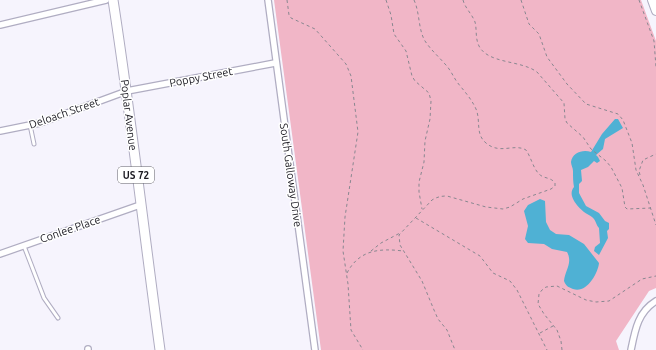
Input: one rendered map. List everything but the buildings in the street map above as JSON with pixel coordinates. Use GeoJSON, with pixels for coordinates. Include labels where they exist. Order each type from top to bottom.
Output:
{"type":"FeatureCollection","features":[{"type":"Feature","properties":{"kind":"main road","name":"Poplar Avenue"},"geometry":{"type":"LineString","coordinates":[[113,0],[127,91],[140,205],[160,350]]}},
{"type":"Feature","properties":{"kind":"main road"},"geometry":{"type":"LineString","coordinates":[[652,0],[656,11]]}},
{"type":"Feature","properties":{"kind":"street"},"geometry":{"type":"LineString","coordinates":[[0,25],[106,0]]}},
{"type":"Feature","properties":{"kind":"street","name":"South Galloway Drive"},"geometry":{"type":"LineString","coordinates":[[268,0],[275,63],[315,350]]}},
{"type":"Feature","properties":{"kind":"street","name":"Poppy Street"},"geometry":{"type":"LineString","coordinates":[[127,91],[275,63]]}},
{"type":"Feature","properties":{"kind":"street","name":"Deloach Street"},"geometry":{"type":"LineString","coordinates":[[0,131],[40,123],[127,91]]}},
{"type":"Feature","properties":{"kind":"street","name":"Conlee Place"},"geometry":{"type":"LineString","coordinates":[[0,254],[140,205]]}},
{"type":"Feature","properties":{"kind":"street"},"geometry":{"type":"LineString","coordinates":[[631,350],[635,328],[646,306],[656,301]]}},
{"type":"Feature","properties":{"kind":"lane"},"geometry":{"type":"LineString","coordinates":[[30,125],[34,144]]}},
{"type":"Feature","properties":{"kind":"lane"},"geometry":{"type":"LineString","coordinates":[[24,246],[44,298],[58,318]]}},
{"type":"Feature","properties":{"kind":"path"},"geometry":{"type":"LineString","coordinates":[[287,0],[289,15],[291,18],[315,29],[346,64],[351,76],[358,132],[345,217],[343,251],[347,274],[351,330],[363,350]]}},
{"type":"Feature","properties":{"kind":"path"},"geometry":{"type":"LineString","coordinates":[[386,0],[391,15],[394,34],[406,51],[412,76],[415,81],[429,93],[432,101],[420,182],[422,210]]}},
{"type":"Feature","properties":{"kind":"path"},"geometry":{"type":"LineString","coordinates":[[369,252],[381,243],[400,233],[432,200],[441,196],[458,198],[486,207],[503,209],[510,207],[523,199],[552,189],[555,186],[552,179],[540,175],[536,171],[526,150],[519,148],[494,148],[481,138],[479,134],[478,115],[471,100],[446,65],[424,40],[418,11],[414,0]]}},
{"type":"Feature","properties":{"kind":"path"},"geometry":{"type":"LineString","coordinates":[[463,0],[475,22],[477,42],[482,50],[495,58],[532,68],[537,72],[564,103],[565,119],[567,123],[606,161],[618,178],[624,193],[625,207],[631,209],[651,208]]}},
{"type":"Feature","properties":{"kind":"path"},"geometry":{"type":"LineString","coordinates":[[521,0],[529,24],[540,34],[547,57],[568,84],[586,104],[614,112],[620,116],[632,143],[635,164],[656,224]]}},
{"type":"Feature","properties":{"kind":"path"},"geometry":{"type":"LineString","coordinates":[[639,0],[654,41],[656,67]]}},
{"type":"Feature","properties":{"kind":"path"},"geometry":{"type":"LineString","coordinates":[[640,178],[639,171],[643,160],[656,154]]}},
{"type":"Feature","properties":{"kind":"path"},"geometry":{"type":"LineString","coordinates":[[416,217],[480,256],[493,273],[510,281],[517,290],[547,350]]}},
{"type":"Feature","properties":{"kind":"path"},"geometry":{"type":"LineString","coordinates":[[400,233],[398,238],[400,245],[422,281],[438,319],[447,330],[456,350]]}},
{"type":"Feature","properties":{"kind":"path"},"geometry":{"type":"LineString","coordinates":[[347,274],[354,262],[361,255],[369,252],[403,251]]}},
{"type":"Feature","properties":{"kind":"path"},"geometry":{"type":"LineString","coordinates":[[562,350],[559,336],[538,304],[538,294],[542,290],[546,287],[557,286],[586,300],[596,302],[610,301],[642,279],[656,276]]}},
{"type":"Feature","properties":{"kind":"path"},"geometry":{"type":"LineString","coordinates":[[539,333],[553,326]]}},
{"type":"Feature","properties":{"kind":"shaded area"},"geometry":{"type":"Polygon","coordinates":[[[274,0],[641,0],[656,41],[656,288],[649,291],[616,341],[619,350],[321,350],[274,0]]]}},
{"type":"Feature","properties":{"kind":"water"},"geometry":{"type":"Polygon","coordinates":[[[615,119],[618,119],[623,128],[605,139],[603,149],[596,155],[600,161],[597,163],[594,161],[588,167],[581,170],[582,181],[579,184],[579,193],[586,206],[599,213],[605,221],[609,223],[609,229],[607,231],[608,238],[599,255],[594,251],[595,247],[600,243],[599,228],[593,218],[581,210],[572,197],[572,190],[574,187],[571,162],[574,156],[579,152],[591,152],[602,134],[615,119]]]}},
{"type":"Feature","properties":{"kind":"water"},"geometry":{"type":"Polygon","coordinates":[[[540,199],[545,201],[546,222],[550,230],[556,234],[569,235],[584,244],[599,263],[594,277],[587,286],[582,289],[578,290],[568,287],[564,281],[569,263],[569,256],[567,252],[552,249],[544,244],[528,243],[525,239],[528,226],[524,211],[528,205],[540,199]]]}}]}
